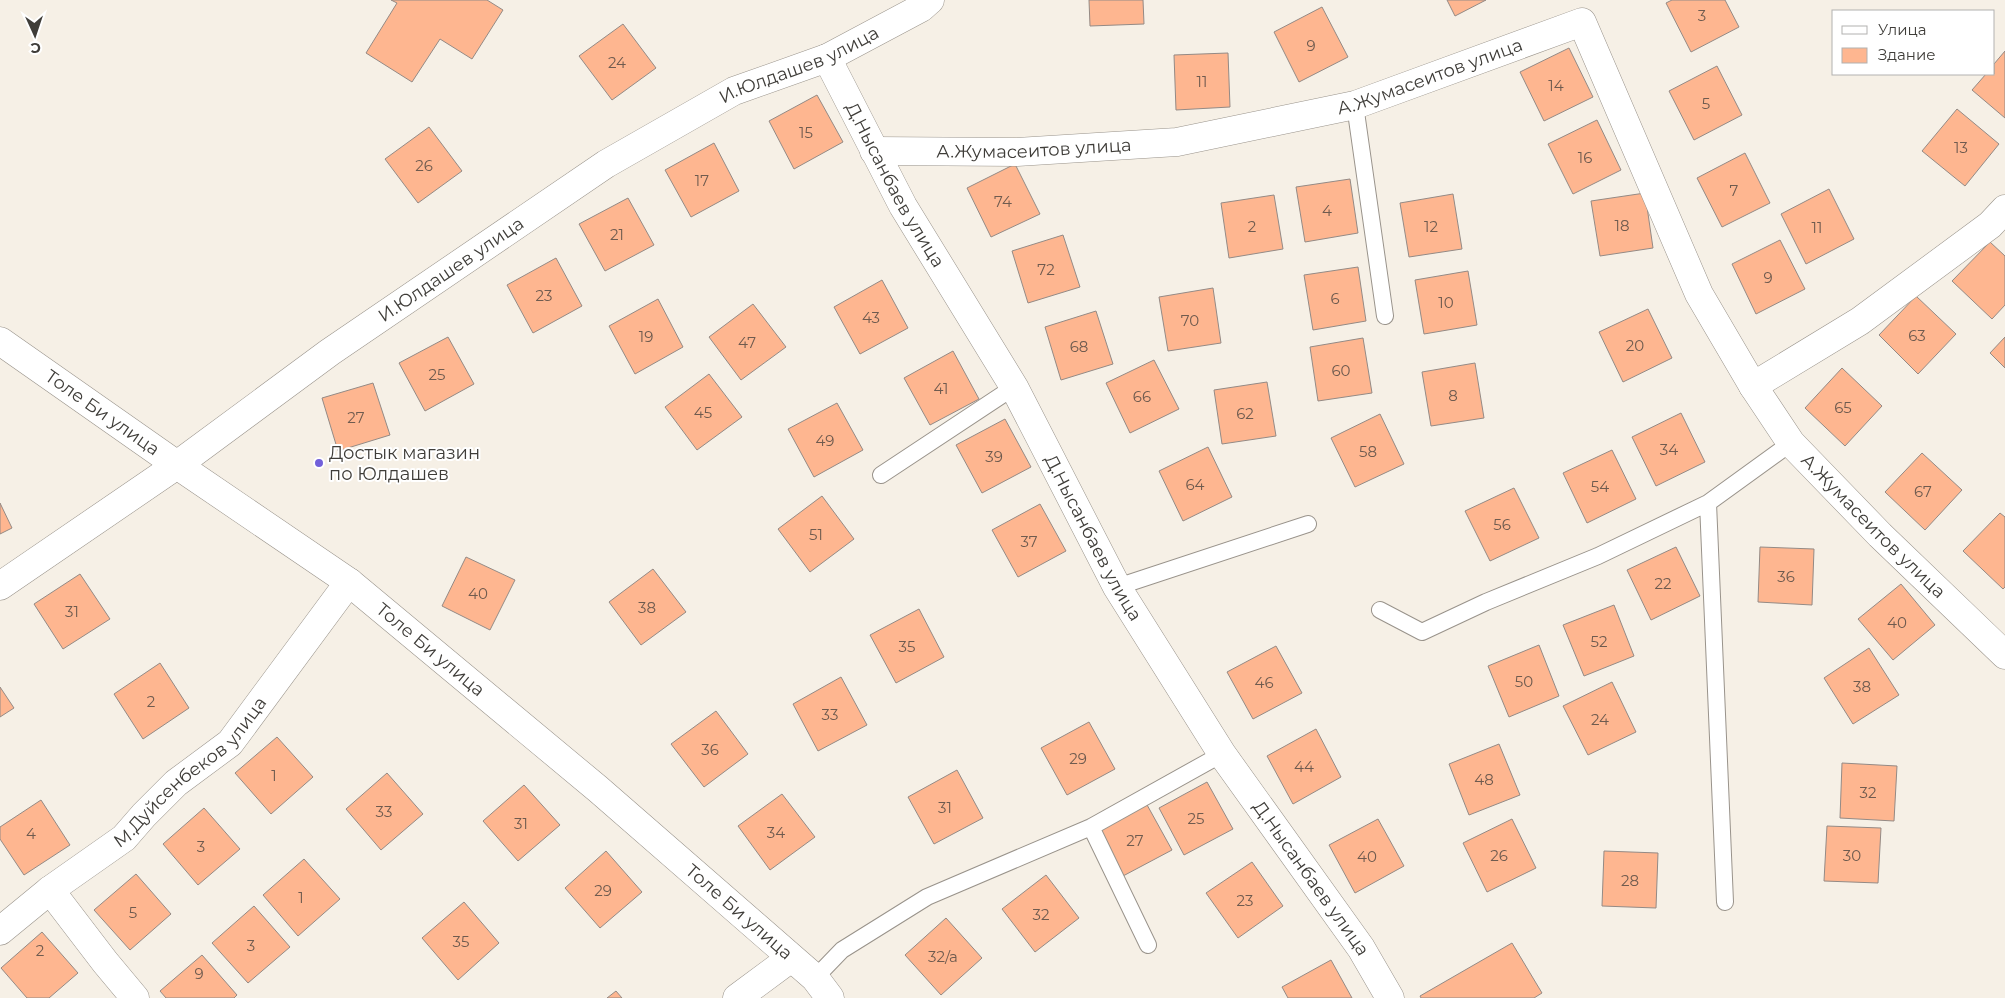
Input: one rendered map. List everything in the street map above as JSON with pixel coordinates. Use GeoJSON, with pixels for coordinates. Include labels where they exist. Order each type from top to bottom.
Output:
{"type":"FeatureCollection","features":[{"type":"Feature","properties":{"kind":"street","name":"И.Юлдашев улица"},"geometry":{"type":"LineString","coordinates":[[0,586],[177,465],[330,352],[606,164],[734,91],[827,58],[921,8],[930,0]]}},
{"type":"Feature","properties":{"kind":"street","name":"А.Жумасеитов улица"},"geometry":{"type":"LineString","coordinates":[[874,151],[1017,152],[1177,142],[1355,105],[1582,22],[1699,294],[1753,386],[1791,444],[1880,535],[2005,655]]}},
{"type":"Feature","properties":{"kind":"street","name":"Д.Нысанбаев улица"},"geometry":{"type":"LineString","coordinates":[[827,58],[903,206],[1014,387],[1117,587],[1222,754],[1361,948],[1390,998]]}},
{"type":"Feature","properties":{"kind":"street"},"geometry":{"type":"LineString","coordinates":[[1753,386],[1860,321],[2000,224]]}},
{"type":"Feature","properties":{"kind":"street","name":"Толе Би улица"},"geometry":{"type":"LineString","coordinates":[[0,341],[349,582],[598,789],[791,958],[822,988]]}},
{"type":"Feature","properties":{"kind":"street","name":"М.Дуйсенбеков улица"},"geometry":{"type":"LineString","coordinates":[[0,931],[50,890],[124,838],[176,783],[230,743],[349,582]]}},
{"type":"Feature","properties":{"kind":"street"},"geometry":{"type":"LineString","coordinates":[[50,890],[135,998]]}},
{"type":"Feature","properties":{"kind":"street"},"geometry":{"type":"LineString","coordinates":[[737,998],[791,958]]}},
{"type":"Feature","properties":{"kind":"lane"},"geometry":{"type":"LineString","coordinates":[[1355,105],[1385,316]]}},
{"type":"Feature","properties":{"kind":"lane"},"geometry":{"type":"LineString","coordinates":[[882,475],[1014,387]]}},
{"type":"Feature","properties":{"kind":"lane"},"geometry":{"type":"LineString","coordinates":[[1380,610],[1422,632],[1486,602],[1598,556],[1708,503],[1791,444]]}},
{"type":"Feature","properties":{"kind":"lane"},"geometry":{"type":"LineString","coordinates":[[1708,503],[1725,902]]}},
{"type":"Feature","properties":{"kind":"lane"},"geometry":{"type":"LineString","coordinates":[[1117,587],[1308,524]]}},
{"type":"Feature","properties":{"kind":"lane"},"geometry":{"type":"LineString","coordinates":[[822,988],[842,950],[927,897],[1091,827],[1222,754]]}},
{"type":"Feature","properties":{"kind":"lane"},"geometry":{"type":"LineString","coordinates":[[1091,827],[1148,945]]}},
{"type":"Feature","properties":{"kind":"building"},"geometry":{"type":"Polygon","coordinates":[[[391,0],[487,0],[503,10],[472,59],[440,39],[412,82],[366,53],[397,3],[391,0]]]}},
{"type":"Feature","properties":{"kind":"building"},"geometry":{"type":"Polygon","coordinates":[[[1089,0],[1143,0],[1144,24],[1090,26],[1089,0]]]}},
{"type":"Feature","properties":{"kind":"building"},"geometry":{"type":"Polygon","coordinates":[[[1447,0],[1486,0],[1455,16],[1447,0]]]}},
{"type":"Feature","properties":{"kind":"building"},"geometry":{"type":"Polygon","coordinates":[[[1672,0],[1725,0],[1739,27],[1691,52],[1666,3],[1672,0]]]}},
{"type":"Feature","properties":{"kind":"building"},"geometry":{"type":"Polygon","coordinates":[[[1322,7],[1348,57],[1299,82],[1274,32],[1322,7]]]}},
{"type":"Feature","properties":{"kind":"building"},"geometry":{"type":"Polygon","coordinates":[[[623,24],[656,68],[612,100],[579,56],[623,24]]]}},
{"type":"Feature","properties":{"kind":"building"},"geometry":{"type":"Polygon","coordinates":[[[1569,48],[1593,97],[1544,121],[1520,72],[1569,48]]]}},
{"type":"Feature","properties":{"kind":"building"},"geometry":{"type":"Polygon","coordinates":[[[2005,51],[2005,118],[1972,90],[1985,75],[1995,75],[1995,63],[2005,51]]]}},
{"type":"Feature","properties":{"kind":"building"},"geometry":{"type":"Polygon","coordinates":[[[1228,53],[1230,107],[1176,110],[1174,55],[1228,53]]]}},
{"type":"Feature","properties":{"kind":"building"},"geometry":{"type":"Polygon","coordinates":[[[1717,66],[1742,115],[1694,140],[1669,91],[1717,66]]]}},
{"type":"Feature","properties":{"kind":"building"},"geometry":{"type":"Polygon","coordinates":[[[817,95],[843,142],[794,169],[769,121],[817,95]]]}},
{"type":"Feature","properties":{"kind":"building"},"geometry":{"type":"Polygon","coordinates":[[[1957,109],[1999,144],[1965,186],[1922,151],[1957,109]]]}},
{"type":"Feature","properties":{"kind":"building"},"geometry":{"type":"Polygon","coordinates":[[[1597,120],[1621,170],[1573,194],[1548,144],[1597,120]]]}},
{"type":"Feature","properties":{"kind":"building"},"geometry":{"type":"Polygon","coordinates":[[[429,127],[462,171],[418,203],[385,159],[429,127]]]}},
{"type":"Feature","properties":{"kind":"building"},"geometry":{"type":"Polygon","coordinates":[[[714,143],[739,191],[691,217],[665,170],[714,143]]]}},
{"type":"Feature","properties":{"kind":"building"},"geometry":{"type":"Polygon","coordinates":[[[1745,153],[1770,203],[1722,227],[1697,178],[1745,153]]]}},
{"type":"Feature","properties":{"kind":"building"},"geometry":{"type":"Polygon","coordinates":[[[1015,164],[1040,214],[991,237],[967,188],[1015,164]]]}},
{"type":"Feature","properties":{"kind":"building"},"geometry":{"type":"Polygon","coordinates":[[[1350,179],[1358,233],[1305,242],[1296,187],[1350,179]]]}},
{"type":"Feature","properties":{"kind":"building"},"geometry":{"type":"Polygon","coordinates":[[[1829,189],[1854,239],[1806,264],[1781,214],[1829,189]]]}},
{"type":"Feature","properties":{"kind":"building"},"geometry":{"type":"Polygon","coordinates":[[[1645,193],[1653,248],[1600,256],[1591,201],[1645,193]]]}},
{"type":"Feature","properties":{"kind":"building"},"geometry":{"type":"Polygon","coordinates":[[[1453,194],[1462,249],[1409,257],[1400,203],[1453,194]]]}},
{"type":"Feature","properties":{"kind":"building"},"geometry":{"type":"Polygon","coordinates":[[[1274,195],[1283,249],[1229,258],[1221,203],[1274,195]]]}},
{"type":"Feature","properties":{"kind":"building"},"geometry":{"type":"Polygon","coordinates":[[[628,198],[654,245],[605,271],[579,224],[628,198]]]}},
{"type":"Feature","properties":{"kind":"building"},"geometry":{"type":"Polygon","coordinates":[[[1063,235],[1080,287],[1028,303],[1012,251],[1063,235]]]}},
{"type":"Feature","properties":{"kind":"building"},"geometry":{"type":"Polygon","coordinates":[[[1780,240],[1805,289],[1756,314],[1732,264],[1780,240]]]}},
{"type":"Feature","properties":{"kind":"building"},"geometry":{"type":"Polygon","coordinates":[[[1990,242],[2005,256],[2005,305],[1992,319],[1952,281],[1990,242]]]}},
{"type":"Feature","properties":{"kind":"building"},"geometry":{"type":"Polygon","coordinates":[[[556,258],[582,306],[533,333],[507,285],[556,258]]]}},
{"type":"Feature","properties":{"kind":"building"},"geometry":{"type":"Polygon","coordinates":[[[1358,267],[1366,321],[1313,330],[1304,275],[1358,267]]]}},
{"type":"Feature","properties":{"kind":"building"},"geometry":{"type":"Polygon","coordinates":[[[1468,271],[1477,325],[1424,334],[1415,280],[1468,271]]]}},
{"type":"Feature","properties":{"kind":"building"},"geometry":{"type":"Polygon","coordinates":[[[882,280],[908,328],[860,354],[834,307],[882,280]]]}},
{"type":"Feature","properties":{"kind":"building"},"geometry":{"type":"Polygon","coordinates":[[[1213,288],[1221,343],[1168,351],[1159,297],[1213,288]]]}},
{"type":"Feature","properties":{"kind":"building"},"geometry":{"type":"Polygon","coordinates":[[[1916,296],[1956,334],[1918,374],[1879,335],[1916,296]]]}},
{"type":"Feature","properties":{"kind":"building"},"geometry":{"type":"Polygon","coordinates":[[[658,299],[683,347],[635,374],[609,326],[658,299]]]}},
{"type":"Feature","properties":{"kind":"building"},"geometry":{"type":"Polygon","coordinates":[[[753,304],[786,347],[741,380],[709,337],[753,304]]]}},
{"type":"Feature","properties":{"kind":"building"},"geometry":{"type":"Polygon","coordinates":[[[1648,309],[1672,358],[1623,382],[1599,332],[1648,309]]]}},
{"type":"Feature","properties":{"kind":"building"},"geometry":{"type":"Polygon","coordinates":[[[1096,311],[1113,364],[1061,380],[1045,327],[1096,311]]]}},
{"type":"Feature","properties":{"kind":"building"},"geometry":{"type":"Polygon","coordinates":[[[448,337],[474,384],[425,411],[399,363],[448,337]]]}},
{"type":"Feature","properties":{"kind":"building"},"geometry":{"type":"Polygon","coordinates":[[[2005,337],[2005,368],[1990,353],[2005,337]]]}},
{"type":"Feature","properties":{"kind":"building"},"geometry":{"type":"Polygon","coordinates":[[[1363,338],[1372,393],[1318,401],[1310,347],[1363,338]]]}},
{"type":"Feature","properties":{"kind":"building"},"geometry":{"type":"Polygon","coordinates":[[[953,351],[979,399],[930,425],[904,378],[953,351]]]}},
{"type":"Feature","properties":{"kind":"building"},"geometry":{"type":"Polygon","coordinates":[[[1154,360],[1179,409],[1130,433],[1106,383],[1154,360]]]}},
{"type":"Feature","properties":{"kind":"building"},"geometry":{"type":"Polygon","coordinates":[[[1475,363],[1484,418],[1431,426],[1422,372],[1475,363]]]}},
{"type":"Feature","properties":{"kind":"building"},"geometry":{"type":"Polygon","coordinates":[[[1842,368],[1882,406],[1845,446],[1805,408],[1842,368]]]}},
{"type":"Feature","properties":{"kind":"building"},"geometry":{"type":"Polygon","coordinates":[[[709,374],[742,417],[697,450],[665,407],[709,374]]]}},
{"type":"Feature","properties":{"kind":"building"},"geometry":{"type":"Polygon","coordinates":[[[1267,382],[1276,436],[1222,444],[1214,390],[1267,382]]]}},
{"type":"Feature","properties":{"kind":"building"},"geometry":{"type":"Polygon","coordinates":[[[373,383],[390,435],[338,451],[322,398],[373,383]]]}},
{"type":"Feature","properties":{"kind":"building"},"geometry":{"type":"Polygon","coordinates":[[[837,403],[863,450],[814,477],[788,429],[837,403]]]}},
{"type":"Feature","properties":{"kind":"building"},"geometry":{"type":"Polygon","coordinates":[[[1681,413],[1705,462],[1656,486],[1632,437],[1681,413]]]}},
{"type":"Feature","properties":{"kind":"building"},"geometry":{"type":"Polygon","coordinates":[[[1380,414],[1404,464],[1355,487],[1331,438],[1380,414]]]}},
{"type":"Feature","properties":{"kind":"building"},"geometry":{"type":"Polygon","coordinates":[[[1005,419],[1031,467],[982,493],[956,445],[1005,419]]]}},
{"type":"Feature","properties":{"kind":"building"},"geometry":{"type":"Polygon","coordinates":[[[1208,447],[1232,497],[1183,521],[1159,471],[1208,447]]]}},
{"type":"Feature","properties":{"kind":"building"},"geometry":{"type":"Polygon","coordinates":[[[1612,450],[1636,499],[1587,523],[1563,473],[1612,450]]]}},
{"type":"Feature","properties":{"kind":"building"},"geometry":{"type":"Polygon","coordinates":[[[1922,453],[1962,490],[1925,530],[1885,492],[1922,453]]]}},
{"type":"Feature","properties":{"kind":"building"},"geometry":{"type":"Polygon","coordinates":[[[1514,488],[1539,538],[1490,561],[1465,511],[1514,488]]]}},
{"type":"Feature","properties":{"kind":"building"},"geometry":{"type":"Polygon","coordinates":[[[822,496],[854,539],[810,572],[778,529],[822,496]]]}},
{"type":"Feature","properties":{"kind":"building"},"geometry":{"type":"Polygon","coordinates":[[[0,503],[12,528],[0,534],[0,503]]]}},
{"type":"Feature","properties":{"kind":"building"},"geometry":{"type":"Polygon","coordinates":[[[1040,504],[1066,551],[1018,577],[992,530],[1040,504]]]}},
{"type":"Feature","properties":{"kind":"building"},"geometry":{"type":"Polygon","coordinates":[[[2000,513],[2005,517],[2005,587],[2003,589],[1963,551],[2000,513]]]}},
{"type":"Feature","properties":{"kind":"building"},"geometry":{"type":"Polygon","coordinates":[[[1676,547],[1700,596],[1651,620],[1627,570],[1676,547]]]}},
{"type":"Feature","properties":{"kind":"building"},"geometry":{"type":"Polygon","coordinates":[[[1760,547],[1814,549],[1812,605],[1758,602],[1760,547]]]}},
{"type":"Feature","properties":{"kind":"building"},"geometry":{"type":"Polygon","coordinates":[[[466,557],[515,580],[490,630],[442,606],[466,557]]]}},
{"type":"Feature","properties":{"kind":"building"},"geometry":{"type":"Polygon","coordinates":[[[653,569],[686,612],[641,645],[609,602],[653,569]]]}},
{"type":"Feature","properties":{"kind":"building"},"geometry":{"type":"Polygon","coordinates":[[[80,574],[110,619],[63,649],[34,604],[80,574]]]}},
{"type":"Feature","properties":{"kind":"building"},"geometry":{"type":"Polygon","coordinates":[[[1901,584],[1935,625],[1893,660],[1858,619],[1901,584]]]}},
{"type":"Feature","properties":{"kind":"building"},"geometry":{"type":"Polygon","coordinates":[[[1614,605],[1634,656],[1584,676],[1563,625],[1614,605]]]}},
{"type":"Feature","properties":{"kind":"building"},"geometry":{"type":"Polygon","coordinates":[[[919,609],[944,657],[896,683],[870,635],[919,609]]]}},
{"type":"Feature","properties":{"kind":"building"},"geometry":{"type":"Polygon","coordinates":[[[1539,645],[1559,696],[1509,717],[1488,666],[1539,645]]]}},
{"type":"Feature","properties":{"kind":"building"},"geometry":{"type":"Polygon","coordinates":[[[1276,646],[1302,693],[1253,719],[1227,672],[1276,646]]]}},
{"type":"Feature","properties":{"kind":"building"},"geometry":{"type":"Polygon","coordinates":[[[1869,648],[1899,695],[1853,724],[1824,678],[1869,648]]]}},
{"type":"Feature","properties":{"kind":"building"},"geometry":{"type":"Polygon","coordinates":[[[160,663],[189,708],[143,739],[114,694],[160,663]]]}},
{"type":"Feature","properties":{"kind":"building"},"geometry":{"type":"Polygon","coordinates":[[[841,677],[867,725],[818,751],[793,704],[841,677]]]}},
{"type":"Feature","properties":{"kind":"building"},"geometry":{"type":"Polygon","coordinates":[[[1612,682],[1636,732],[1588,755],[1563,706],[1612,682]]]}},
{"type":"Feature","properties":{"kind":"building"},"geometry":{"type":"Polygon","coordinates":[[[0,687],[14,708],[0,717],[0,687]]]}},
{"type":"Feature","properties":{"kind":"building"},"geometry":{"type":"Polygon","coordinates":[[[716,711],[748,754],[704,787],[671,744],[716,711]]]}},
{"type":"Feature","properties":{"kind":"building"},"geometry":{"type":"Polygon","coordinates":[[[1089,722],[1115,769],[1067,795],[1041,748],[1089,722]]]}},
{"type":"Feature","properties":{"kind":"building"},"geometry":{"type":"Polygon","coordinates":[[[1316,729],[1341,777],[1293,804],[1267,756],[1316,729]]]}},
{"type":"Feature","properties":{"kind":"building"},"geometry":{"type":"Polygon","coordinates":[[[277,737],[313,777],[271,814],[235,773],[277,737]]]}},
{"type":"Feature","properties":{"kind":"building"},"geometry":{"type":"Polygon","coordinates":[[[1499,744],[1520,795],[1469,815],[1449,764],[1499,744]]]}},
{"type":"Feature","properties":{"kind":"building"},"geometry":{"type":"Polygon","coordinates":[[[1842,763],[1897,766],[1894,821],[1840,818],[1842,763]]]}},
{"type":"Feature","properties":{"kind":"building"},"geometry":{"type":"Polygon","coordinates":[[[957,770],[983,818],[934,844],[908,797],[957,770]]]}},
{"type":"Feature","properties":{"kind":"building"},"geometry":{"type":"Polygon","coordinates":[[[387,773],[423,814],[381,850],[346,809],[387,773]]]}},
{"type":"Feature","properties":{"kind":"building"},"geometry":{"type":"Polygon","coordinates":[[[1207,782],[1233,829],[1184,855],[1159,808],[1207,782]]]}},
{"type":"Feature","properties":{"kind":"building"},"geometry":{"type":"Polygon","coordinates":[[[524,785],[560,825],[518,861],[483,821],[524,785]]]}},
{"type":"Feature","properties":{"kind":"building"},"geometry":{"type":"Polygon","coordinates":[[[782,794],[815,837],[770,870],[738,826],[782,794]]]}},
{"type":"Feature","properties":{"kind":"building"},"geometry":{"type":"Polygon","coordinates":[[[41,800],[70,845],[24,875],[0,839],[0,827],[41,800]]]}},
{"type":"Feature","properties":{"kind":"building"},"geometry":{"type":"Polygon","coordinates":[[[1146,803],[1172,850],[1123,876],[1098,829],[1146,803]]]}},
{"type":"Feature","properties":{"kind":"building"},"geometry":{"type":"Polygon","coordinates":[[[204,808],[240,849],[198,885],[163,844],[204,808]]]}},
{"type":"Feature","properties":{"kind":"building"},"geometry":{"type":"Polygon","coordinates":[[[1378,819],[1404,866],[1355,893],[1329,845],[1378,819]]]}},
{"type":"Feature","properties":{"kind":"building"},"geometry":{"type":"Polygon","coordinates":[[[1512,819],[1536,868],[1487,892],[1463,843],[1512,819]]]}},
{"type":"Feature","properties":{"kind":"building"},"geometry":{"type":"Polygon","coordinates":[[[1827,826],[1881,828],[1878,883],[1824,881],[1827,826]]]}},
{"type":"Feature","properties":{"kind":"building"},"geometry":{"type":"Polygon","coordinates":[[[606,851],[642,892],[600,928],[565,888],[606,851]]]}},
{"type":"Feature","properties":{"kind":"building"},"geometry":{"type":"Polygon","coordinates":[[[1604,851],[1658,853],[1656,908],[1602,906],[1604,851]]]}},
{"type":"Feature","properties":{"kind":"building"},"geometry":{"type":"Polygon","coordinates":[[[304,859],[340,899],[298,936],[263,895],[304,859]]]}},
{"type":"Feature","properties":{"kind":"building"},"geometry":{"type":"Polygon","coordinates":[[[1252,862],[1283,906],[1238,938],[1206,893],[1252,862]]]}},
{"type":"Feature","properties":{"kind":"building"},"geometry":{"type":"Polygon","coordinates":[[[136,874],[171,914],[130,950],[94,910],[136,874]]]}},
{"type":"Feature","properties":{"kind":"building"},"geometry":{"type":"Polygon","coordinates":[[[1046,875],[1079,918],[1035,952],[1002,909],[1046,875]]]}},
{"type":"Feature","properties":{"kind":"building"},"geometry":{"type":"Polygon","coordinates":[[[464,902],[499,943],[458,980],[422,938],[464,902]]]}},
{"type":"Feature","properties":{"kind":"building"},"geometry":{"type":"Polygon","coordinates":[[[254,906],[290,947],[248,983],[212,943],[254,906]]]}},
{"type":"Feature","properties":{"kind":"building"},"geometry":{"type":"Polygon","coordinates":[[[946,918],[982,958],[941,995],[905,955],[946,918]]]}},
{"type":"Feature","properties":{"kind":"building"},"geometry":{"type":"Polygon","coordinates":[[[42,932],[78,973],[49,998],[27,998],[1,968],[42,932]]]}},
{"type":"Feature","properties":{"kind":"building"},"geometry":{"type":"Polygon","coordinates":[[[1512,943],[1542,993],[1534,998],[1421,998],[1420,996],[1512,943]]]}},
{"type":"Feature","properties":{"kind":"building"},"geometry":{"type":"Polygon","coordinates":[[[202,955],[237,995],[234,998],[166,998],[160,991],[202,955]]]}},
{"type":"Feature","properties":{"kind":"building"},"geometry":{"type":"Polygon","coordinates":[[[1331,960],[1352,998],[1288,998],[1282,987],[1331,960]]]}},
{"type":"Feature","properties":{"kind":"building"},"geometry":{"type":"Polygon","coordinates":[[[616,991],[622,998],[607,998],[616,991]]]}},
{"type":"Feature","properties":{"kind":"place","name":"Достык магазин по Юлдашев"},"geometry":{"type":"Point","coordinates":[319,463]}}]}
